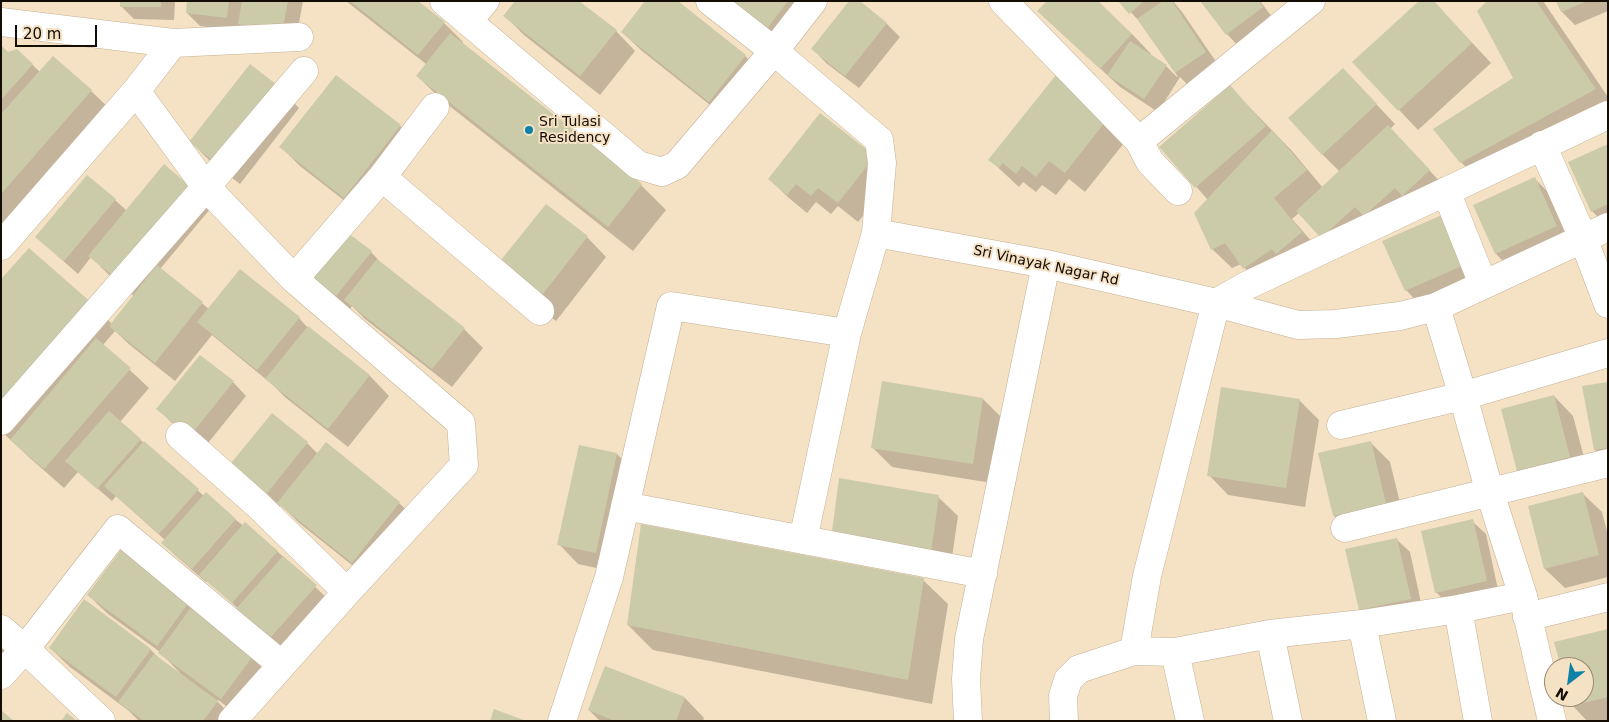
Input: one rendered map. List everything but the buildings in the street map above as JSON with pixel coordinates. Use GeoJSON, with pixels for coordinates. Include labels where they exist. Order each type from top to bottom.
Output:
{"type":"FeatureCollection","features":[{"type":"Feature","properties":{"kind":"street"},"geometry":{"type":"LineString","coordinates":[[444,1],[477,11],[638,165],[662,172],[678,165],[774,51],[813,1]]}},
{"type":"Feature","properties":{"kind":"street"},"geometry":{"type":"LineString","coordinates":[[710,1],[774,51],[879,140],[882,163],[876,233],[847,333],[803,540]]}},
{"type":"Feature","properties":{"kind":"street"},"geometry":{"type":"LineString","coordinates":[[1007,2],[1138,141],[1150,162],[1178,191]]}},
{"type":"Feature","properties":{"kind":"street"},"geometry":{"type":"LineString","coordinates":[[1138,141],[1297,5]]}},
{"type":"Feature","properties":{"kind":"street"},"geometry":{"type":"LineString","coordinates":[[6,20],[173,43],[299,37]]}},
{"type":"Feature","properties":{"kind":"street"},"geometry":{"type":"LineString","coordinates":[[1,246],[136,91],[173,43]]}},
{"type":"Feature","properties":{"kind":"street"},"geometry":{"type":"LineString","coordinates":[[1,420],[206,187],[304,71]]}},
{"type":"Feature","properties":{"kind":"street"},"geometry":{"type":"LineString","coordinates":[[136,91],[206,187],[294,279],[461,423],[464,465],[232,721]]}},
{"type":"Feature","properties":{"kind":"street"},"geometry":{"type":"LineString","coordinates":[[294,279],[382,177],[435,107]]}},
{"type":"Feature","properties":{"kind":"street"},"geometry":{"type":"LineString","coordinates":[[1134,651],[1146,576],[1216,303],[1254,282],[1608,115]]}},
{"type":"Feature","properties":{"kind":"street"},"geometry":{"type":"LineString","coordinates":[[1542,145],[1583,238],[1608,304]]}},
{"type":"Feature","properties":{"kind":"street"},"geometry":{"type":"LineString","coordinates":[[382,177],[540,311]]}},
{"type":"Feature","properties":{"kind":"street"},"geometry":{"type":"LineString","coordinates":[[1446,191],[1483,284]]}},
{"type":"Feature","properties":{"kind":"street","name":"Sri Vinayak Nagar Rd"},"geometry":{"type":"LineString","coordinates":[[876,233],[1046,264],[1216,303],[1298,325],[1336,324],[1400,316],[1436,307],[1608,227]]}},
{"type":"Feature","properties":{"kind":"street"},"geometry":{"type":"LineString","coordinates":[[968,721],[966,679],[969,639],[1046,264]]}},
{"type":"Feature","properties":{"kind":"street"},"geometry":{"type":"LineString","coordinates":[[562,721],[610,576],[671,306],[847,333]]}},
{"type":"Feature","properties":{"kind":"street"},"geometry":{"type":"LineString","coordinates":[[1436,307],[1525,607],[1552,721]]}},
{"type":"Feature","properties":{"kind":"street"},"geometry":{"type":"LineString","coordinates":[[1342,425],[1463,396],[1608,353]]}},
{"type":"Feature","properties":{"kind":"street"},"geometry":{"type":"LineString","coordinates":[[180,436],[258,505],[347,592]]}},
{"type":"Feature","properties":{"kind":"street"},"geometry":{"type":"LineString","coordinates":[[1344,528],[1608,463]]}},
{"type":"Feature","properties":{"kind":"street"},"geometry":{"type":"LineString","coordinates":[[625,506],[983,574]]}},
{"type":"Feature","properties":{"kind":"street"},"geometry":{"type":"LineString","coordinates":[[1,676],[25,649],[118,529],[282,665]]}},
{"type":"Feature","properties":{"kind":"street"},"geometry":{"type":"LineString","coordinates":[[1064,721],[1063,696],[1068,680],[1079,669],[1134,651],[1175,652],[1270,634],[1362,624],[1458,609],[1525,607],[1608,597]]}},
{"type":"Feature","properties":{"kind":"street"},"geometry":{"type":"LineString","coordinates":[[1458,609],[1478,721]]}},
{"type":"Feature","properties":{"kind":"street"},"geometry":{"type":"LineString","coordinates":[[1362,624],[1382,721]]}},
{"type":"Feature","properties":{"kind":"street"},"geometry":{"type":"LineString","coordinates":[[1,629],[25,649],[101,721]]}},
{"type":"Feature","properties":{"kind":"street"},"geometry":{"type":"LineString","coordinates":[[1270,634],[1288,721]]}},
{"type":"Feature","properties":{"kind":"street"},"geometry":{"type":"LineString","coordinates":[[1175,652],[1190,721]]}},
{"type":"Feature","properties":{"kind":"place","name":"Sri Tulasi Residency"},"geometry":{"type":"Point","coordinates":[529,130]}}]}
